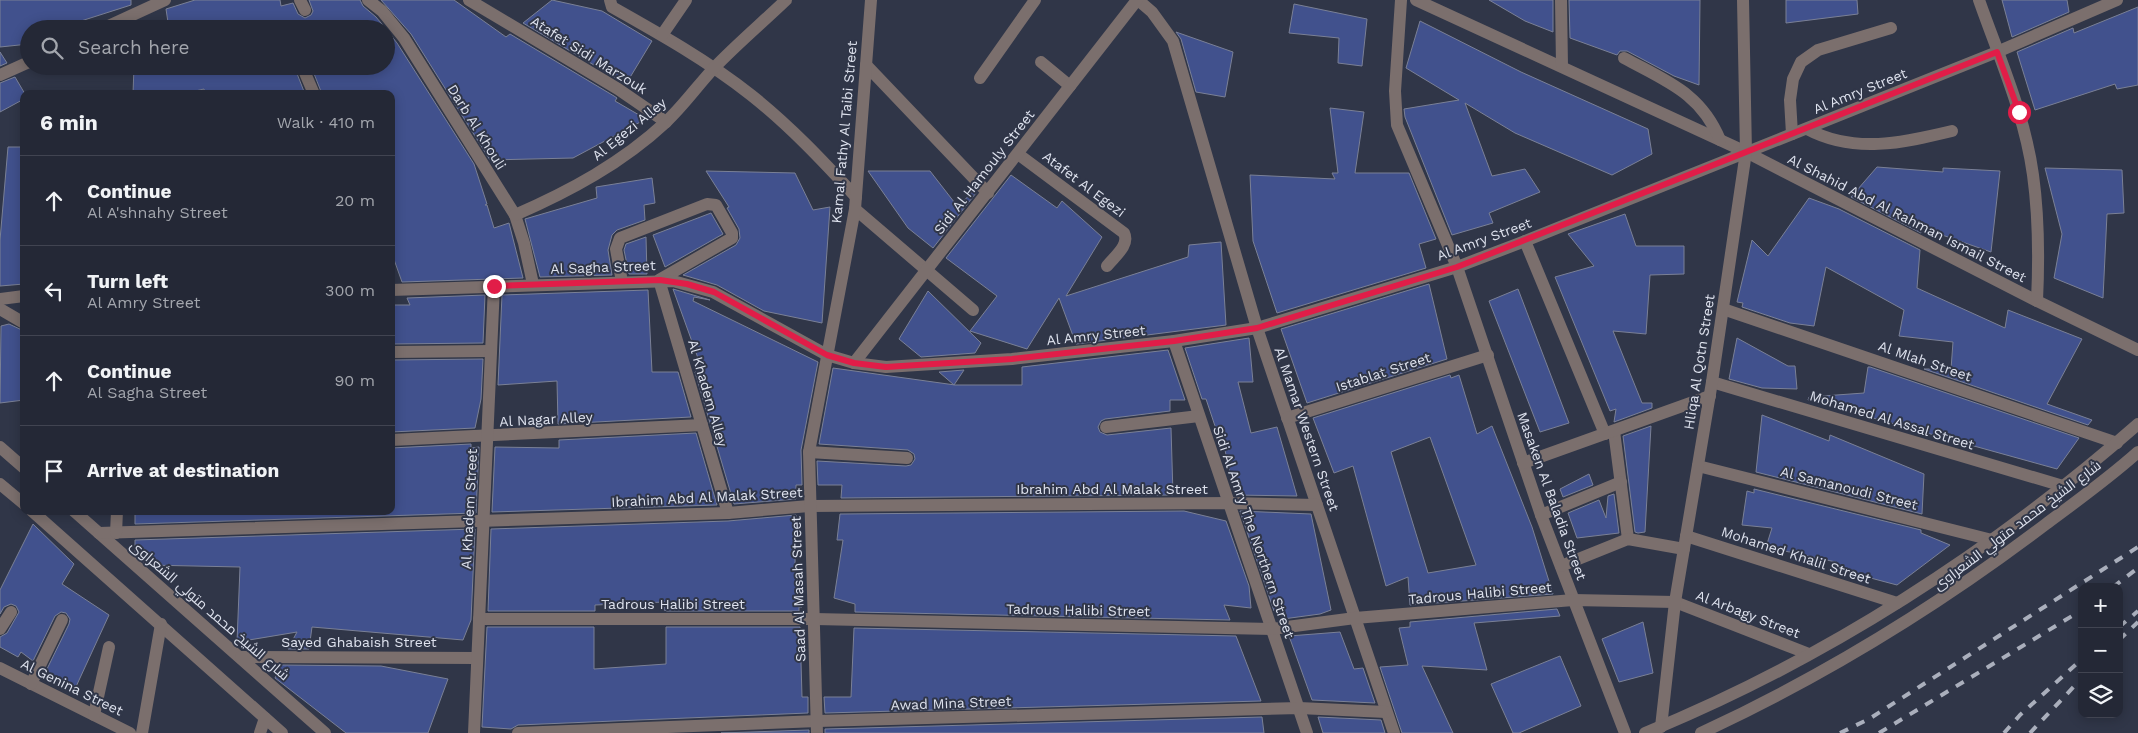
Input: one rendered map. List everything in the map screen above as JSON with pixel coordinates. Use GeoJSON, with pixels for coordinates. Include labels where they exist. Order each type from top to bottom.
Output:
{"type":"FeatureCollection","features":[{"type":"Feature","properties":{"kind":"street"},"geometry":{"type":"LineString","coordinates":[[122,20],[165,0]]}},
{"type":"Feature","properties":{"kind":"street","name":"Darb Al Khouli"},"geometry":{"type":"LineString","coordinates":[[368,0],[382,11],[389,20]]}},
{"type":"Feature","properties":{"kind":"street","name":"Atafet Sidi Marzouk"},"geometry":{"type":"LineString","coordinates":[[469,0],[618,89],[666,122]]}},
{"type":"Feature","properties":{"kind":"street"},"geometry":{"type":"LineString","coordinates":[[610,0],[612,7],[662,35],[714,68],[752,96],[788,127],[855,203],[926,270],[973,310]]}},
{"type":"Feature","properties":{"kind":"street"},"geometry":{"type":"LineString","coordinates":[[662,35],[686,0]]}},
{"type":"Feature","properties":{"kind":"street","name":"Al Egezi Alley"},"geometry":{"type":"LineString","coordinates":[[515,215],[554,198],[591,178],[626,154],[666,122],[714,68],[786,0]]}},
{"type":"Feature","properties":{"kind":"street","name":"Kamal Fathy Al Taibi Street"},"geometry":{"type":"LineString","coordinates":[[827,355],[855,203],[871,0]]}},
{"type":"Feature","properties":{"kind":"street"},"geometry":{"type":"LineString","coordinates":[[980,78],[1035,0]]}},
{"type":"Feature","properties":{"kind":"street","name":"Sidi Al Hamouly Street"},"geometry":{"type":"LineString","coordinates":[[854,363],[1137,0]]}},
{"type":"Feature","properties":{"kind":"street","name":"Al Mamar Western Street"},"geometry":{"type":"LineString","coordinates":[[1137,0],[1152,12],[1173,41],[1257,328],[1394,733]]}},
{"type":"Feature","properties":{"kind":"street","name":"Masaken Al Baladia Street"},"geometry":{"type":"LineString","coordinates":[[1402,0],[1395,92],[1397,125],[1457,267],[1541,515],[1625,733]]}},
{"type":"Feature","properties":{"kind":"street","name":"Al Shahid Abd Al Rahman Ismail Street"},"geometry":{"type":"LineString","coordinates":[[1416,0],[1746,152],[2037,301],[2138,350]]}},
{"type":"Feature","properties":{"kind":"street"},"geometry":{"type":"LineString","coordinates":[[1561,0],[1562,66]]}},
{"type":"Feature","properties":{"kind":"street","name":"Hliqa Al Qotn Street"},"geometry":{"type":"LineString","coordinates":[[1661,727],[1675,602],[1710,396],[1746,152],[1743,0]]}},
{"type":"Feature","properties":{"kind":"street"},"geometry":{"type":"LineString","coordinates":[[1979,0],[2019,112],[2033,174],[2040,238],[2037,301]]}},
{"type":"Feature","properties":{"kind":"street","name":"Al Amry Street"},"geometry":{"type":"LineString","coordinates":[[827,355],[854,363],[896,366],[1012,359],[1174,341],[1257,328],[1457,267],[1997,52],[2117,0]]}},
{"type":"Feature","properties":{"kind":"street","name":"Darb Al Khouli"},"geometry":{"type":"LineString","coordinates":[[395,27],[404,38],[515,215],[524,243],[533,284]]}},
{"type":"Feature","properties":{"kind":"street"},"geometry":{"type":"LineString","coordinates":[[1792,134],[1790,100],[1793,78],[1802,62],[1818,50],[1891,28]]}},
{"type":"Feature","properties":{"kind":"street"},"geometry":{"type":"LineString","coordinates":[[1624,58],[1697,101],[1708,114],[1720,140]]}},
{"type":"Feature","properties":{"kind":"street"},"geometry":{"type":"LineString","coordinates":[[1040,62],[1070,86]]}},
{"type":"Feature","properties":{"kind":"street"},"geometry":{"type":"LineString","coordinates":[[866,65],[988,193]]}},
{"type":"Feature","properties":{"kind":"street"},"geometry":{"type":"LineString","coordinates":[[0,75],[20,66]]}},
{"type":"Feature","properties":{"kind":"street"},"geometry":{"type":"LineString","coordinates":[[306,75],[312,90]]}},
{"type":"Feature","properties":{"kind":"street"},"geometry":{"type":"LineString","coordinates":[[1807,128],[1825,138],[1847,144],[1876,144],[1916,140],[1952,131]]}},
{"type":"Feature","properties":{"kind":"street","name":"Atafet Al Egezi"},"geometry":{"type":"LineString","coordinates":[[1018,154],[1124,233],[1126,239],[1124,246],[1107,266]]}},
{"type":"Feature","properties":{"kind":"street"},"geometry":{"type":"LineString","coordinates":[[622,282],[616,249],[620,238],[707,204],[716,205],[732,233],[732,238],[660,280]]}},
{"type":"Feature","properties":{"kind":"street"},"geometry":{"type":"LineString","coordinates":[[1525,241],[1609,432],[1621,482],[1628,539]]}},
{"type":"Feature","properties":{"kind":"street","name":"Al Sagha Street"},"geometry":{"type":"LineString","coordinates":[[395,289],[660,280],[687,284],[714,292],[827,355]]}},
{"type":"Feature","properties":{"kind":"street","name":"Al Khadem Alley"},"geometry":{"type":"LineString","coordinates":[[660,280],[728,513]]}},
{"type":"Feature","properties":{"kind":"street","name":"Al Khadem Street"},"geometry":{"type":"LineString","coordinates":[[474,733],[483,522],[489,437],[494,286]]}},
{"type":"Feature","properties":{"kind":"street"},"geometry":{"type":"LineString","coordinates":[[0,299],[20,296]]}},
{"type":"Feature","properties":{"kind":"street"},"geometry":{"type":"LineString","coordinates":[[0,309],[20,321]]}},
{"type":"Feature","properties":{"kind":"street","name":"Al Mlah Street"},"geometry":{"type":"LineString","coordinates":[[1723,309],[2117,443]]}},
{"type":"Feature","properties":{"kind":"street","name":"Sidi Al Amry The Northern Street"},"geometry":{"type":"LineString","coordinates":[[1174,341],[1307,733]]}},
{"type":"Feature","properties":{"kind":"street"},"geometry":{"type":"LineString","coordinates":[[395,352],[491,351]]}},
{"type":"Feature","properties":{"kind":"street","name":"Saad Al Masah Street"},"geometry":{"type":"LineString","coordinates":[[818,727],[809,452],[827,355]]}},
{"type":"Feature","properties":{"kind":"street","name":"Istablat Street"},"geometry":{"type":"LineString","coordinates":[[1287,418],[1488,355]]}},
{"type":"Feature","properties":{"kind":"street","name":"Mohamed Al Assal Street"},"geometry":{"type":"LineString","coordinates":[[1712,382],[2063,486]]}},
{"type":"Feature","properties":{"kind":"street"},"geometry":{"type":"LineString","coordinates":[[1523,463],[1710,396]]}},
{"type":"Feature","properties":{"kind":"street"},"geometry":{"type":"LineString","coordinates":[[1106,427],[1199,416]]}},
{"type":"Feature","properties":{"kind":"street","name":"شارع الشيخ محمد متولي الشعراوى"},"geometry":{"type":"LineString","coordinates":[[1645,733],[1661,727],[1809,654],[1897,602],[1992,540],[2063,486],[2138,424]]}},
{"type":"Feature","properties":{"kind":"street","name":"Al Nagar Alley"},"geometry":{"type":"LineString","coordinates":[[395,440],[489,437],[702,425]]}},
{"type":"Feature","properties":{"kind":"street"},"geometry":{"type":"LineString","coordinates":[[0,447],[20,464]]}},
{"type":"Feature","properties":{"kind":"street"},"geometry":{"type":"LineString","coordinates":[[809,452],[908,458]]}},
{"type":"Feature","properties":{"kind":"street","name":"شارع الشيخ محمد متولي الشعراوى"},"geometry":{"type":"LineString","coordinates":[[1700,733],[1759,706],[1838,663],[1916,617],[1990,567],[2138,452]]}},
{"type":"Feature","properties":{"kind":"street","name":"Al Samanoudi Street"},"geometry":{"type":"LineString","coordinates":[[1698,466],[1992,540]]}},
{"type":"Feature","properties":{"kind":"street"},"geometry":{"type":"LineString","coordinates":[[1541,515],[1621,482]]}},
{"type":"Feature","properties":{"kind":"street"},"geometry":{"type":"LineString","coordinates":[[0,484],[20,501]]}},
{"type":"Feature","properties":{"kind":"street","name":"Ibrahim Abd Al Malak Street"},"geometry":{"type":"LineString","coordinates":[[99,533],[728,513],[810,506],[1229,503],[1317,505]]}},
{"type":"Feature","properties":{"kind":"street"},"geometry":{"type":"LineString","coordinates":[[37,515],[282,733]]}},
{"type":"Feature","properties":{"kind":"street","name":"شارع الشيخ محمد متولي الشعراوى"},"geometry":{"type":"LineString","coordinates":[[79,515],[325,733]]}},
{"type":"Feature","properties":{"kind":"street"},"geometry":{"type":"LineString","coordinates":[[116,515],[116,533]]}},
{"type":"Feature","properties":{"kind":"street","name":"Mohamed Khalil Street"},"geometry":{"type":"LineString","coordinates":[[1686,536],[1897,602]]}},
{"type":"Feature","properties":{"kind":"street"},"geometry":{"type":"LineString","coordinates":[[1561,566],[1628,539],[1684,549]]}},
{"type":"Feature","properties":{"kind":"street","name":"Tadrous Halibi Street"},"geometry":{"type":"LineString","coordinates":[[479,619],[815,619],[1272,629],[1355,618],[1573,600],[1675,602]]}},
{"type":"Feature","properties":{"kind":"street","name":"Al Arbagy Street"},"geometry":{"type":"LineString","coordinates":[[1675,602],[1809,654]]}},
{"type":"Feature","properties":{"kind":"street"},"geometry":{"type":"LineString","coordinates":[[0,629],[11,612]]}},
{"type":"Feature","properties":{"kind":"street"},"geometry":{"type":"LineString","coordinates":[[31,684],[62,620]]}},
{"type":"Feature","properties":{"kind":"street"},"geometry":{"type":"LineString","coordinates":[[142,733],[161,624]]}},
{"type":"Feature","properties":{"kind":"street"},"geometry":{"type":"LineString","coordinates":[[94,715],[110,647]]}},
{"type":"Feature","properties":{"kind":"street","name":"Sayed Ghabaish Street"},"geometry":{"type":"LineString","coordinates":[[241,657],[477,658]]}},
{"type":"Feature","properties":{"kind":"street","name":"Al Genina Street"},"geometry":{"type":"LineString","coordinates":[[0,668],[130,733]]}},
{"type":"Feature","properties":{"kind":"street","name":"Awad Mina Street"},"geometry":{"type":"LineString","coordinates":[[518,733],[818,727],[1298,708],[1386,712]]}},
{"type":"Feature","properties":{"kind":"street"},"geometry":{"type":"LineString","coordinates":[[260,733],[265,718]]}},
{"type":"Feature","properties":{"kind":"building"},"geometry":{"type":"Polygon","coordinates":[[[0,0],[131,0],[131,5],[84,20],[20,20],[20,45],[0,47],[0,0]]]}},
{"type":"Feature","properties":{"kind":"building"},"geometry":{"type":"Polygon","coordinates":[[[195,0],[280,0],[281,6],[293,3],[298,14],[305,18],[311,15],[313,11],[309,0],[360,0],[363,6],[378,20],[168,20],[166,9],[195,0]]]}},
{"type":"Feature","properties":{"kind":"building"},"geometry":{"type":"Polygon","coordinates":[[[381,0],[454,0],[506,37],[510,34],[614,96],[617,98],[615,101],[646,119],[573,158],[490,160],[411,34],[381,0]]]}},
{"type":"Feature","properties":{"kind":"building"},"geometry":{"type":"Polygon","coordinates":[[[552,0],[602,11],[652,41],[626,84],[523,23],[552,0]]]}},
{"type":"Feature","properties":{"kind":"building"},"geometry":{"type":"Polygon","coordinates":[[[1489,0],[1553,0],[1553,32],[1525,21],[1489,0]]]}},
{"type":"Feature","properties":{"kind":"building"},"geometry":{"type":"Polygon","coordinates":[[[1569,0],[1700,0],[1699,85],[1674,76],[1627,51],[1620,51],[1617,55],[1570,38],[1569,0]]]}},
{"type":"Feature","properties":{"kind":"building"},"geometry":{"type":"Polygon","coordinates":[[[1786,0],[1857,0],[1858,14],[1786,23],[1786,0]]]}},
{"type":"Feature","properties":{"kind":"building"},"geometry":{"type":"Polygon","coordinates":[[[2002,0],[2067,0],[2069,12],[2012,37],[2002,0]]]}},
{"type":"Feature","properties":{"kind":"building"},"geometry":{"type":"Polygon","coordinates":[[[1294,4],[1367,19],[1362,66],[1338,63],[1339,38],[1289,33],[1294,4]]]}},
{"type":"Feature","properties":{"kind":"building"},"geometry":{"type":"Polygon","coordinates":[[[2138,7],[2138,85],[2117,89],[2115,84],[2035,110],[2017,52],[2073,28],[2074,33],[2138,7]]]}},
{"type":"Feature","properties":{"kind":"building"},"geometry":{"type":"Polygon","coordinates":[[[1420,21],[1521,72],[1648,129],[1652,154],[1612,175],[1515,133],[1465,103],[1492,176],[1525,169],[1540,192],[1489,213],[1493,223],[1452,235],[1405,117],[1404,109],[1459,100],[1406,68],[1420,21]]]}},
{"type":"Feature","properties":{"kind":"building"},"geometry":{"type":"Polygon","coordinates":[[[1176,32],[1233,52],[1225,97],[1196,92],[1181,39],[1176,32]]]}},
{"type":"Feature","properties":{"kind":"building"},"geometry":{"type":"Polygon","coordinates":[[[395,40],[474,164],[487,204],[485,205],[487,205],[494,228],[509,223],[523,278],[402,282],[395,262],[395,90],[320,90],[315,75],[395,75],[395,40]]]}},
{"type":"Feature","properties":{"kind":"building"},"geometry":{"type":"Polygon","coordinates":[[[0,52],[7,63],[0,66],[0,52]]]}},
{"type":"Feature","properties":{"kind":"building"},"geometry":{"type":"Polygon","coordinates":[[[134,75],[298,75],[303,90],[204,89],[133,90],[134,75]]]}},
{"type":"Feature","properties":{"kind":"building"},"geometry":{"type":"Polygon","coordinates":[[[15,77],[23,90],[20,90],[20,101],[0,112],[0,83],[15,77]]]}},
{"type":"Feature","properties":{"kind":"building"},"geometry":{"type":"Polygon","coordinates":[[[1330,108],[1364,112],[1355,173],[1409,173],[1436,239],[1419,244],[1426,268],[1277,313],[1253,241],[1250,175],[1335,179],[1332,173],[1338,173],[1330,108]]]}},
{"type":"Feature","properties":{"kind":"building"},"geometry":{"type":"Polygon","coordinates":[[[8,147],[20,147],[20,284],[0,286],[0,240],[8,147]]]}},
{"type":"Feature","properties":{"kind":"building"},"geometry":{"type":"Polygon","coordinates":[[[1877,167],[1943,172],[1943,168],[2000,171],[1991,252],[1922,228],[1921,233],[1851,197],[1877,167]]]}},
{"type":"Feature","properties":{"kind":"building"},"geometry":{"type":"Polygon","coordinates":[[[2045,168],[2122,170],[2124,213],[2107,214],[2103,298],[2054,278],[2062,234],[2045,168]]]}},
{"type":"Feature","properties":{"kind":"building"},"geometry":{"type":"Polygon","coordinates":[[[706,171],[795,173],[813,210],[830,207],[822,323],[764,311],[717,285],[683,275],[736,245],[740,238],[739,229],[727,208],[729,207],[706,171]]]}},
{"type":"Feature","properties":{"kind":"building"},"geometry":{"type":"Polygon","coordinates":[[[868,171],[930,171],[958,207],[974,190],[976,193],[933,248],[908,228],[868,171]]]}},
{"type":"Feature","properties":{"kind":"building"},"geometry":{"type":"Polygon","coordinates":[[[1011,175],[1057,208],[1062,201],[1102,237],[1066,296],[1188,257],[1189,245],[1221,242],[1226,325],[1076,344],[1059,298],[1027,349],[970,331],[997,296],[946,258],[1011,175]]]}},
{"type":"Feature","properties":{"kind":"building"},"geometry":{"type":"Polygon","coordinates":[[[652,178],[655,203],[644,205],[645,220],[617,230],[612,235],[608,250],[612,275],[540,277],[525,219],[597,198],[596,187],[652,178]]]}},
{"type":"Feature","properties":{"kind":"building"},"geometry":{"type":"Polygon","coordinates":[[[1809,198],[1839,209],[1920,250],[1917,288],[2005,328],[2008,310],[2082,339],[2047,404],[2092,420],[2088,425],[1924,369],[1951,369],[1953,342],[1899,336],[1904,310],[1826,267],[1814,326],[1790,323],[1742,307],[1743,303],[1737,302],[1752,240],[1768,256],[1809,198]]]}},
{"type":"Feature","properties":{"kind":"building"},"geometry":{"type":"Polygon","coordinates":[[[711,213],[723,234],[665,267],[653,235],[711,213]]]}},
{"type":"Feature","properties":{"kind":"building"},"geometry":{"type":"Polygon","coordinates":[[[1625,214],[1636,246],[1684,246],[1684,274],[1650,275],[1646,334],[1613,331],[1642,403],[1652,403],[1652,408],[1614,422],[1616,409],[1610,411],[1555,277],[1594,266],[1568,234],[1625,214]]]}},
{"type":"Feature","properties":{"kind":"building"},"geometry":{"type":"Polygon","coordinates":[[[646,237],[647,274],[629,274],[624,250],[626,244],[646,237]]]}},
{"type":"Feature","properties":{"kind":"building"},"geometry":{"type":"Polygon","coordinates":[[[1429,284],[1447,359],[1307,403],[1281,329],[1429,284]]]}},
{"type":"Feature","properties":{"kind":"building"},"geometry":{"type":"Polygon","coordinates":[[[673,289],[710,300],[694,297],[693,301],[818,362],[801,450],[802,485],[796,485],[796,499],[734,504],[695,372],[703,372],[673,289]]]}},
{"type":"Feature","properties":{"kind":"building"},"geometry":{"type":"Polygon","coordinates":[[[1518,289],[1569,423],[1540,432],[1489,301],[1518,289]]]}},
{"type":"Feature","properties":{"kind":"building"},"geometry":{"type":"Polygon","coordinates":[[[648,290],[652,372],[678,372],[691,417],[558,424],[557,381],[498,385],[502,295],[648,290]]]}},
{"type":"Feature","properties":{"kind":"building"},"geometry":{"type":"Polygon","coordinates":[[[928,291],[981,343],[975,353],[921,357],[899,339],[928,291]]]}},
{"type":"Feature","properties":{"kind":"building"},"geometry":{"type":"Polygon","coordinates":[[[485,295],[483,343],[395,344],[395,305],[410,305],[407,298],[485,295]]]}},
{"type":"Feature","properties":{"kind":"building"},"geometry":{"type":"Polygon","coordinates":[[[9,324],[20,329],[20,400],[0,403],[1,326],[9,324]]]}},
{"type":"Feature","properties":{"kind":"building"},"geometry":{"type":"Polygon","coordinates":[[[1249,338],[1253,382],[1238,382],[1251,433],[1277,427],[1297,496],[1235,495],[1220,428],[1216,429],[1206,399],[1202,399],[1185,348],[1249,338]]]}},
{"type":"Feature","properties":{"kind":"building"},"geometry":{"type":"Polygon","coordinates":[[[1737,338],[1788,366],[1795,366],[1797,389],[1762,388],[1729,379],[1737,338]]]}},
{"type":"Feature","properties":{"kind":"building"},"geometry":{"type":"Polygon","coordinates":[[[1168,350],[1185,400],[1170,400],[1170,411],[1105,419],[1101,421],[1098,427],[1100,432],[1107,435],[1171,428],[1173,495],[841,498],[842,485],[818,485],[817,461],[906,466],[911,465],[915,459],[914,454],[908,450],[819,444],[833,368],[955,385],[1022,385],[1022,367],[1168,350]]]}},
{"type":"Feature","properties":{"kind":"building"},"geometry":{"type":"Polygon","coordinates":[[[483,359],[481,399],[475,428],[395,432],[395,360],[483,359]]]}},
{"type":"Feature","properties":{"kind":"building"},"geometry":{"type":"Polygon","coordinates":[[[1868,367],[2079,438],[2057,469],[1808,400],[1809,397],[1864,393],[1868,367]]]}},
{"type":"Feature","properties":{"kind":"building"},"geometry":{"type":"Polygon","coordinates":[[[964,370],[954,385],[939,372],[964,370]]]}},
{"type":"Feature","properties":{"kind":"building"},"geometry":{"type":"Polygon","coordinates":[[[1450,375],[1451,378],[1459,375],[1477,434],[1492,426],[1532,527],[1553,594],[1410,605],[1408,577],[1386,586],[1353,466],[1334,473],[1313,418],[1450,375]],[[1430,437],[1391,452],[1428,573],[1476,565],[1430,437]]]}},
{"type":"Feature","properties":{"kind":"building"},"geometry":{"type":"Polygon","coordinates":[[[1762,415],[1829,441],[1830,435],[1924,474],[1922,514],[1756,472],[1762,415]]]}},
{"type":"Feature","properties":{"kind":"building"},"geometry":{"type":"Polygon","coordinates":[[[1651,426],[1645,532],[1638,533],[1635,532],[1623,436],[1651,426]]]}},
{"type":"Feature","properties":{"kind":"building"},"geometry":{"type":"Polygon","coordinates":[[[696,433],[717,505],[492,512],[495,447],[559,448],[559,440],[696,433]]]}},
{"type":"Feature","properties":{"kind":"building"},"geometry":{"type":"Polygon","coordinates":[[[471,444],[471,448],[479,447],[476,513],[135,524],[135,515],[395,515],[395,448],[471,444]]]}},
{"type":"Feature","properties":{"kind":"building"},"geometry":{"type":"Polygon","coordinates":[[[1589,474],[1593,485],[1563,497],[1560,489],[1589,474]]]}},
{"type":"Feature","properties":{"kind":"building"},"geometry":{"type":"Polygon","coordinates":[[[1754,489],[1921,530],[1921,533],[1950,545],[1897,585],[1833,568],[1836,562],[1766,547],[1772,528],[1742,525],[1747,491],[1754,493],[1754,489]]]}},
{"type":"Feature","properties":{"kind":"building"},"geometry":{"type":"Polygon","coordinates":[[[1614,494],[1619,533],[1577,538],[1568,513],[1599,500],[1606,518],[1608,496],[1614,494]]]}},
{"type":"Feature","properties":{"kind":"building"},"geometry":{"type":"Polygon","coordinates":[[[1184,511],[1226,521],[1249,586],[1251,608],[1224,605],[1230,620],[855,612],[855,604],[834,598],[843,540],[837,540],[840,514],[1184,511]]]}},
{"type":"Feature","properties":{"kind":"building"},"geometry":{"type":"Polygon","coordinates":[[[1240,511],[1311,514],[1331,610],[1320,614],[1283,619],[1280,610],[1274,611],[1240,511]]]}},
{"type":"Feature","properties":{"kind":"building"},"geometry":{"type":"Polygon","coordinates":[[[796,515],[795,564],[802,607],[799,607],[799,611],[667,611],[664,610],[665,602],[595,605],[595,611],[488,611],[491,529],[728,521],[796,515]]]}},
{"type":"Feature","properties":{"kind":"building"},"geometry":{"type":"Polygon","coordinates":[[[33,524],[74,564],[62,584],[109,615],[74,691],[46,671],[69,624],[70,619],[66,613],[61,612],[55,616],[33,661],[21,652],[18,657],[0,647],[0,637],[7,633],[19,612],[16,606],[11,604],[4,607],[0,614],[0,590],[33,524]]]}},
{"type":"Feature","properties":{"kind":"building"},"geometry":{"type":"Polygon","coordinates":[[[475,529],[471,620],[463,640],[312,627],[309,649],[288,649],[297,632],[237,642],[240,567],[147,565],[135,554],[135,540],[475,529]]]}},
{"type":"Feature","properties":{"kind":"building"},"geometry":{"type":"Polygon","coordinates":[[[1557,609],[1560,616],[1474,623],[1487,670],[1422,666],[1453,733],[1402,733],[1380,667],[1408,665],[1399,628],[1410,627],[1410,622],[1557,609]]]}},
{"type":"Feature","properties":{"kind":"building"},"geometry":{"type":"Polygon","coordinates":[[[1643,622],[1653,673],[1619,682],[1602,639],[1643,622]]]}},
{"type":"Feature","properties":{"kind":"building"},"geometry":{"type":"Polygon","coordinates":[[[487,627],[594,627],[594,669],[666,664],[666,627],[800,627],[802,697],[808,697],[808,713],[518,725],[511,729],[482,727],[487,627]]]}},
{"type":"Feature","properties":{"kind":"building"},"geometry":{"type":"Polygon","coordinates":[[[854,628],[1236,636],[1261,701],[825,713],[824,697],[851,697],[854,628]]]}},
{"type":"Feature","properties":{"kind":"building"},"geometry":{"type":"Polygon","coordinates":[[[1340,632],[1354,669],[1363,668],[1375,703],[1312,700],[1289,636],[1340,632]]]}},
{"type":"Feature","properties":{"kind":"building"},"geometry":{"type":"Polygon","coordinates":[[[1560,656],[1581,706],[1519,733],[1513,733],[1491,684],[1560,656]]]}},
{"type":"Feature","properties":{"kind":"building"},"geometry":{"type":"Polygon","coordinates":[[[281,665],[381,666],[448,679],[428,733],[346,733],[275,678],[281,665]]]}},
{"type":"Feature","properties":{"kind":"building"},"geometry":{"type":"Polygon","coordinates":[[[1262,717],[1264,733],[825,733],[825,729],[1262,717]]]}},
{"type":"Feature","properties":{"kind":"building"},"geometry":{"type":"Polygon","coordinates":[[[1318,717],[1381,720],[1385,733],[1323,733],[1318,717]]]}},
{"type":"Feature","properties":{"kind":"building"},"geometry":{"type":"Polygon","coordinates":[[[809,730],[809,733],[721,733],[809,730]]]}},
{"type":"Feature","properties":{"kind":"railway"},"geometry":{"type":"LineString","coordinates":[[1840,733],[1869,719],[2138,547]]}},
{"type":"Feature","properties":{"kind":"railway"},"geometry":{"type":"LineString","coordinates":[[2118,583],[2138,568]]}},
{"type":"Feature","properties":{"kind":"railway"},"geometry":{"type":"LineString","coordinates":[[2123,624],[2138,611]]}},
{"type":"Feature","properties":{"kind":"railway"},"geometry":{"type":"LineString","coordinates":[[1879,733],[2078,612]]}},
{"type":"Feature","properties":{"kind":"railway"},"geometry":{"type":"LineString","coordinates":[[2123,636],[2138,622]]}},
{"type":"Feature","properties":{"kind":"railway"},"geometry":{"type":"LineString","coordinates":[[2004,733],[2020,715],[2078,663]]}},
{"type":"Feature","properties":{"kind":"railway"},"geometry":{"type":"LineString","coordinates":[[2030,733],[2078,682]]}},
{"type":"Feature","properties":{"kind":"route"},"geometry":{"type":"LineString","coordinates":[[494,286],[673,281],[714,292],[827,355],[854,363],[886,367],[1012,359],[1174,341],[1257,328],[1457,267],[1997,52],[2019,112]]}}]}
